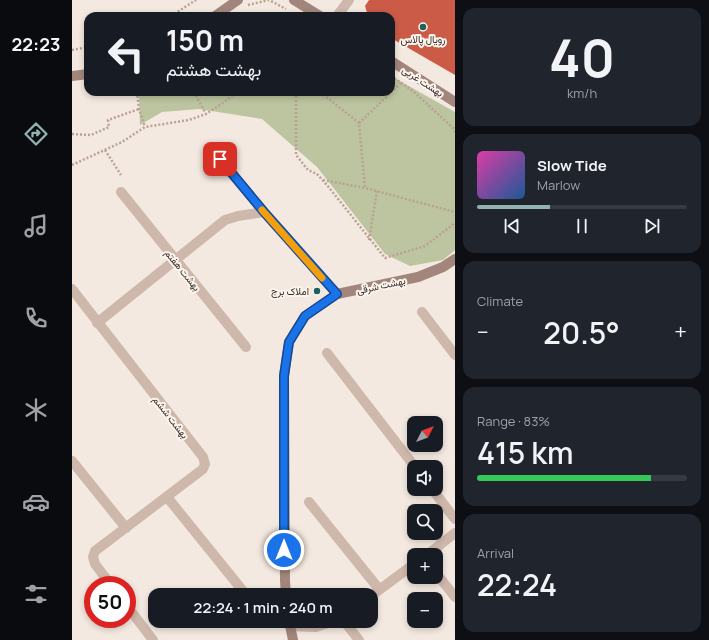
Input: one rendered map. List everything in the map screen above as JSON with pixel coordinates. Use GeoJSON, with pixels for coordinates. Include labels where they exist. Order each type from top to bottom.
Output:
{"type":"FeatureCollection","features":[{"type":"Feature","properties":{"kind":"main road"},"geometry":{"type":"LineString","coordinates":[[294,0],[314,12]]}},
{"type":"Feature","properties":{"kind":"main road"},"geometry":{"type":"LineString","coordinates":[[223,12],[242,3]]}},
{"type":"Feature","properties":{"kind":"main road","name":"بهشت غربی"},"geometry":{"type":"LineString","coordinates":[[395,64],[455,102]]}},
{"type":"Feature","properties":{"kind":"main road"},"geometry":{"type":"LineString","coordinates":[[72,76],[84,74]]}},
{"type":"Feature","properties":{"kind":"main road","name":"بهشت شرقی"},"geometry":{"type":"LineString","coordinates":[[286,588],[284,376],[289,342],[305,316],[337,294],[418,277],[443,267],[455,258]]}},
{"type":"Feature","properties":{"kind":"main road"},"geometry":{"type":"LineString","coordinates":[[290,628],[293,640]]}},
{"type":"Feature","properties":{"kind":"street"},"geometry":{"type":"LineString","coordinates":[[340,12],[349,0]]}},
{"type":"Feature","properties":{"kind":"street"},"geometry":{"type":"LineString","coordinates":[[220,159],[264,212],[337,294]]}},
{"type":"Feature","properties":{"kind":"street","name":"بهشت هفتم"},"geometry":{"type":"LineString","coordinates":[[121,192],[175,261],[246,347]]}},
{"type":"Feature","properties":{"kind":"street"},"geometry":{"type":"LineString","coordinates":[[97,323],[225,220],[238,216],[264,212]]}},
{"type":"Feature","properties":{"kind":"street","name":"بهشت ششم"},"geometry":{"type":"LineString","coordinates":[[72,289],[203,457],[205,464],[203,469],[167,498],[95,551],[93,557],[95,564],[104,576]]}},
{"type":"Feature","properties":{"kind":"street"},"geometry":{"type":"LineString","coordinates":[[422,312],[455,355]]}},
{"type":"Feature","properties":{"kind":"street"},"geometry":{"type":"LineString","coordinates":[[327,353],[410,460]]}},
{"type":"Feature","properties":{"kind":"street"},"geometry":{"type":"LineString","coordinates":[[72,461],[126,528]]}},
{"type":"Feature","properties":{"kind":"street"},"geometry":{"type":"LineString","coordinates":[[437,496],[455,519]]}},
{"type":"Feature","properties":{"kind":"street"},"geometry":{"type":"LineString","coordinates":[[167,498],[241,588]]}},
{"type":"Feature","properties":{"kind":"street"},"geometry":{"type":"LineString","coordinates":[[309,502],[379,589],[407,569]]}},
{"type":"Feature","properties":{"kind":"street"},"geometry":{"type":"LineString","coordinates":[[436,548],[455,533]]}},
{"type":"Feature","properties":{"kind":"street"},"geometry":{"type":"LineString","coordinates":[[443,582],[455,598]]}},
{"type":"Feature","properties":{"kind":"street"},"geometry":{"type":"LineString","coordinates":[[136,618],[153,640]]}},
{"type":"Feature","properties":{"kind":"street"},"geometry":{"type":"LineString","coordinates":[[350,628],[359,640]]}},
{"type":"Feature","properties":{"kind":"path"},"geometry":{"type":"LineString","coordinates":[[177,12],[196,0]]}},
{"type":"Feature","properties":{"kind":"path"},"geometry":{"type":"LineString","coordinates":[[242,3],[269,0],[290,11]]}},
{"type":"Feature","properties":{"kind":"path"},"geometry":{"type":"LineString","coordinates":[[72,50],[84,48]]}},
{"type":"Feature","properties":{"kind":"path"},"geometry":{"type":"LineString","coordinates":[[395,79],[413,91],[430,106],[453,128],[455,132]]}},
{"type":"Feature","properties":{"kind":"path"},"geometry":{"type":"LineString","coordinates":[[395,89],[401,83]]}},
{"type":"Feature","properties":{"kind":"path"},"geometry":{"type":"LineString","coordinates":[[137,96],[139,109],[145,127]]}},
{"type":"Feature","properties":{"kind":"path"},"geometry":{"type":"LineString","coordinates":[[196,96],[206,114]]}},
{"type":"Feature","properties":{"kind":"path"},"geometry":{"type":"LineString","coordinates":[[72,165],[122,142],[145,127],[189,120],[206,114],[232,96]]}},
{"type":"Feature","properties":{"kind":"path"},"geometry":{"type":"LineString","coordinates":[[296,96],[296,155],[308,170],[317,174],[323,180],[369,240],[385,258],[425,246],[455,223]]}},
{"type":"Feature","properties":{"kind":"path"},"geometry":{"type":"LineString","coordinates":[[325,96],[359,123],[365,188]]}},
{"type":"Feature","properties":{"kind":"path"},"geometry":{"type":"LineString","coordinates":[[359,123],[387,96]]}},
{"type":"Feature","properties":{"kind":"path"},"geometry":{"type":"LineString","coordinates":[[72,134],[90,135],[109,127],[108,120],[139,109]]}},
{"type":"Feature","properties":{"kind":"path"},"geometry":{"type":"LineString","coordinates":[[105,150],[121,175]]}},
{"type":"Feature","properties":{"kind":"path"},"geometry":{"type":"LineString","coordinates":[[323,180],[365,188],[455,212]]}},
{"type":"Feature","properties":{"kind":"path"},"geometry":{"type":"LineString","coordinates":[[369,240],[377,191]]}},
{"type":"Feature","properties":{"kind":"green space"},"geometry":{"type":"Polygon","coordinates":[[[395,78],[455,112],[455,250],[443,260],[410,266],[385,254],[317,167],[262,119],[199,109],[162,112],[140,125],[139,96],[395,96],[395,78]]]}},
{"type":"Feature","properties":{"kind":"building","name":"رویال پالاس"},"geometry":{"type":"Polygon","coordinates":[[[369,0],[455,0],[455,75],[395,40],[395,12],[367,12],[365,6],[369,0]]]}},
{"type":"Feature","properties":{"kind":"slow traffic"},"geometry":{"type":"LineString","coordinates":[[262,210],[322,278]]}},
{"type":"Feature","properties":{"kind":"place","name":"رویال پالاس"},"geometry":{"type":"Point","coordinates":[423,27]}},
{"type":"Feature","properties":{"kind":"place","name":"املاک برج"},"geometry":{"type":"Point","coordinates":[317,291]}},
{"type":"Feature","properties":{"kind":"route"},"geometry":{"type":"LineString","coordinates":[[220,159],[264,212],[337,294],[305,316],[289,342],[284,376],[284,550]]}}]}
